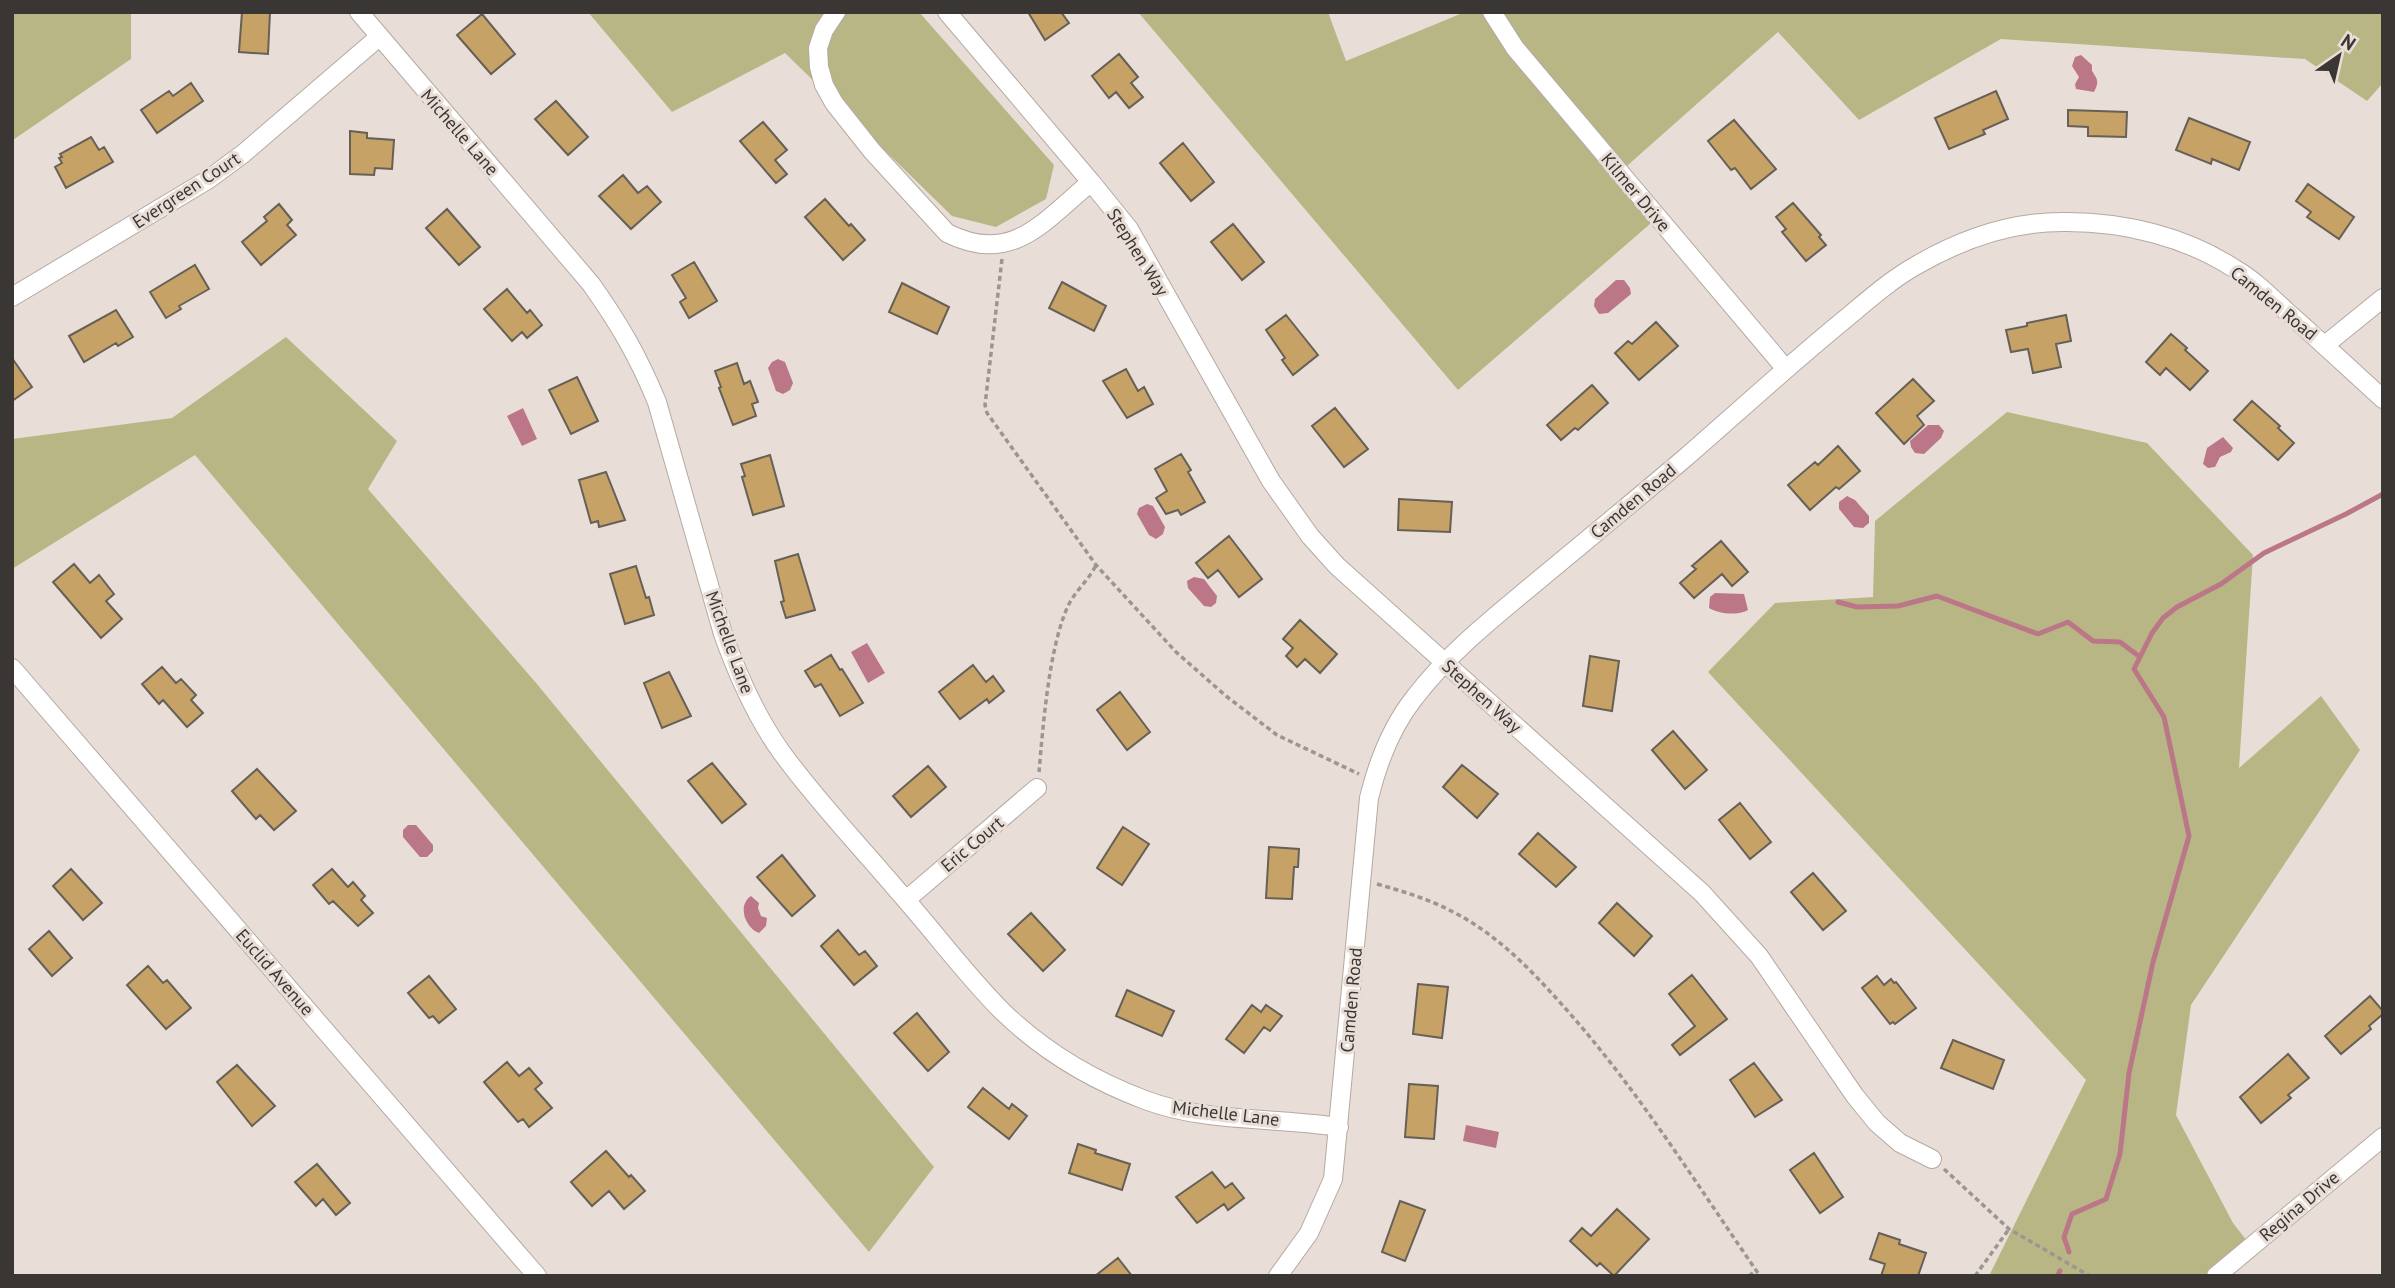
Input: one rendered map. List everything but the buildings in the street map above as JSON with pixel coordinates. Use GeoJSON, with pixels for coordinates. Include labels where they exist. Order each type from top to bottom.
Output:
{"type":"FeatureCollection","features":[{"type":"Feature","properties":{"kind":"street","name":"Michelle Lane"},"geometry":{"type":"LineString","coordinates":[[359,12],[591,284],[623,330],[644,369],[657,402],[723,634],[736,670],[755,709],[781,751],[812,792],[1003,1011],[1063,1060],[1102,1082],[1147,1101],[1195,1113],[1339,1127]]}},
{"type":"Feature","properties":{"kind":"street"},"geometry":{"type":"LineString","coordinates":[[836,12],[824,30],[818,48],[822,76],[834,103],[881,161],[947,233],[962,241],[979,245],[1013,242],[1033,230],[1091,181]]}},
{"type":"Feature","properties":{"kind":"street","name":"Stephen Way"},"geometry":{"type":"LineString","coordinates":[[947,12],[1129,229],[1271,481],[1310,536],[1337,566],[1702,893],[1759,956],[1855,1096],[1877,1123],[1900,1143],[1932,1158]]}},
{"type":"Feature","properties":{"kind":"street","name":"Kilmer Drive"},"geometry":{"type":"LineString","coordinates":[[1492,12],[1515,48],[1785,368]]}},
{"type":"Feature","properties":{"kind":"street","name":"Evergreen Court"},"geometry":{"type":"LineString","coordinates":[[12,297],[209,179],[244,153],[379,37]]}},
{"type":"Feature","properties":{"kind":"street","name":"Camden Road"},"geometry":{"type":"LineString","coordinates":[[1278,1276],[1309,1233],[1333,1179],[1369,798],[1393,728],[1415,696],[1471,636],[1687,456],[1785,368],[1888,284],[1917,265],[1987,233],[2063,222],[2101,223],[2147,231],[2191,246],[2235,268],[2383,399]]}},
{"type":"Feature","properties":{"kind":"street"},"geometry":{"type":"LineString","coordinates":[[2325,345],[2383,298]]}},
{"type":"Feature","properties":{"kind":"street","name":"Euclid Avenue"},"geometry":{"type":"LineString","coordinates":[[12,668],[537,1276]]}},
{"type":"Feature","properties":{"kind":"street","name":"Eric Court"},"geometry":{"type":"LineString","coordinates":[[906,900],[1037,788]]}},
{"type":"Feature","properties":{"kind":"street","name":"Regina Drive"},"geometry":{"type":"LineString","coordinates":[[2216,1276],[2383,1137]]}},
{"type":"Feature","properties":{"kind":"path"},"geometry":{"type":"LineString","coordinates":[[1004,244],[985,405],[987,413],[1096,565],[1176,652],[1277,735],[1374,780]]}},
{"type":"Feature","properties":{"kind":"path"},"geometry":{"type":"LineString","coordinates":[[1037,788],[1041,739],[1060,628],[1069,603],[1089,579],[1096,565]]}},
{"type":"Feature","properties":{"kind":"path"},"geometry":{"type":"LineString","coordinates":[[1362,879],[1419,896],[1458,914],[1505,946],[1539,979],[1611,1062],[1655,1121],[1760,1276]]}},
{"type":"Feature","properties":{"kind":"path"},"geometry":{"type":"LineString","coordinates":[[1932,1158],[2009,1229],[2090,1276]]}},
{"type":"Feature","properties":{"kind":"path"},"geometry":{"type":"LineString","coordinates":[[1975,1276],[2009,1229]]}},
{"type":"Feature","properties":{"kind":"path"},"geometry":{"type":"LineString","coordinates":[[1749,1276],[1756,1270]]}},
{"type":"Feature","properties":{"kind":"shaded area"},"geometry":{"type":"Polygon","coordinates":[[[12,12],[131,12],[131,59],[13,140],[12,12]]]}},
{"type":"Feature","properties":{"kind":"shaded area"},"geometry":{"type":"Polygon","coordinates":[[[588,12],[919,12],[1054,165],[1046,199],[996,227],[952,216],[785,53],[672,112],[588,12]]]}},
{"type":"Feature","properties":{"kind":"shaded area"},"geometry":{"type":"Polygon","coordinates":[[[1138,12],[1328,12],[1346,61],[1465,12],[2383,12],[2383,83],[2367,101],[2305,59],[2001,39],[1859,120],[1778,32],[1619,173],[1657,218],[1458,390],[1138,12]]]}},
{"type":"Feature","properties":{"kind":"shaded area"},"geometry":{"type":"Polygon","coordinates":[[[2081,55],[2092,65],[2097,81],[2094,92],[2076,89],[2075,84],[2079,77],[2072,66],[2075,57],[2081,55]]]}},
{"type":"Feature","properties":{"kind":"shaded area"},"geometry":{"type":"Polygon","coordinates":[[[1616,280],[1624,280],[1631,294],[1608,313],[1599,314],[1594,306],[1595,299],[1616,280]]]}},
{"type":"Feature","properties":{"kind":"shaded area"},"geometry":{"type":"Polygon","coordinates":[[[286,337],[397,441],[368,489],[537,684],[934,1167],[869,1252],[195,455],[12,569],[12,439],[172,418],[286,337]]]}},
{"type":"Feature","properties":{"kind":"shaded area"},"geometry":{"type":"Polygon","coordinates":[[[778,359],[785,362],[793,383],[790,390],[783,394],[776,391],[768,368],[778,359]]]}},
{"type":"Feature","properties":{"kind":"shaded area"},"geometry":{"type":"Polygon","coordinates":[[[523,408],[537,439],[522,446],[507,416],[523,408]]]}},
{"type":"Feature","properties":{"kind":"shaded area"},"geometry":{"type":"Polygon","coordinates":[[[2007,412],[2147,443],[2253,555],[2239,768],[2321,696],[2360,750],[2191,1005],[2176,1115],[2233,1223],[2251,1246],[2214,1276],[1989,1276],[2086,1080],[1708,672],[1775,603],[1873,597],[1875,521],[2007,412]]]}},
{"type":"Feature","properties":{"kind":"shaded area"},"geometry":{"type":"Polygon","coordinates":[[[1928,425],[1939,425],[1944,431],[1941,438],[1924,454],[1915,453],[1910,441],[1928,425]]]}},
{"type":"Feature","properties":{"kind":"shaded area"},"geometry":{"type":"Polygon","coordinates":[[[2223,437],[2233,448],[2231,452],[2220,457],[2215,467],[2208,468],[2203,464],[2207,448],[2223,437]]]}},
{"type":"Feature","properties":{"kind":"shaded area"},"geometry":{"type":"Polygon","coordinates":[[[1847,496],[1855,500],[1869,516],[1869,523],[1863,528],[1854,527],[1839,509],[1839,502],[1847,496]]]}},
{"type":"Feature","properties":{"kind":"shaded area"},"geometry":{"type":"Polygon","coordinates":[[[1147,504],[1153,506],[1165,527],[1163,534],[1156,539],[1149,535],[1137,514],[1139,508],[1147,504]]]}},
{"type":"Feature","properties":{"kind":"shaded area"},"geometry":{"type":"Polygon","coordinates":[[[1194,577],[1204,579],[1217,596],[1216,603],[1211,607],[1204,606],[1188,588],[1187,581],[1194,577]]]}},
{"type":"Feature","properties":{"kind":"shaded area"},"geometry":{"type":"Polygon","coordinates":[[[1715,593],[1744,594],[1748,610],[1728,614],[1709,608],[1710,597],[1715,593]]]}},
{"type":"Feature","properties":{"kind":"shaded area"},"geometry":{"type":"Polygon","coordinates":[[[867,643],[885,673],[868,683],[851,652],[867,643]]]}},
{"type":"Feature","properties":{"kind":"shaded area"},"geometry":{"type":"Polygon","coordinates":[[[408,825],[416,825],[433,845],[433,851],[427,857],[420,857],[403,837],[403,830],[408,825]]]}},
{"type":"Feature","properties":{"kind":"shaded area"},"geometry":{"type":"Polygon","coordinates":[[[751,896],[759,903],[761,916],[767,918],[766,926],[759,933],[750,926],[745,916],[744,905],[751,896]]]}},
{"type":"Feature","properties":{"kind":"shaded area"},"geometry":{"type":"Polygon","coordinates":[[[1466,1125],[1499,1132],[1496,1148],[1463,1141],[1466,1125]]]}},
{"type":"Feature","properties":{"kind":"waterway"},"geometry":{"type":"LineString","coordinates":[[2069,1252],[2064,1237],[2072,1214],[2106,1199],[2120,1154],[2129,1073],[2153,962],[2189,836],[2164,717],[2134,669],[2152,633],[2163,618],[2177,607],[2221,584],[2264,553],[2383,494]]}},
{"type":"Feature","properties":{"kind":"waterway"},"geometry":{"type":"LineString","coordinates":[[1838,602],[1857,607],[1898,606],[1937,596],[2038,634],[2068,622],[2093,641],[2120,642],[2140,657]]}},
{"type":"Feature","properties":{"kind":"waterway"},"geometry":{"type":"LineString","coordinates":[[2057,1276],[2060,1271]]}}]}
